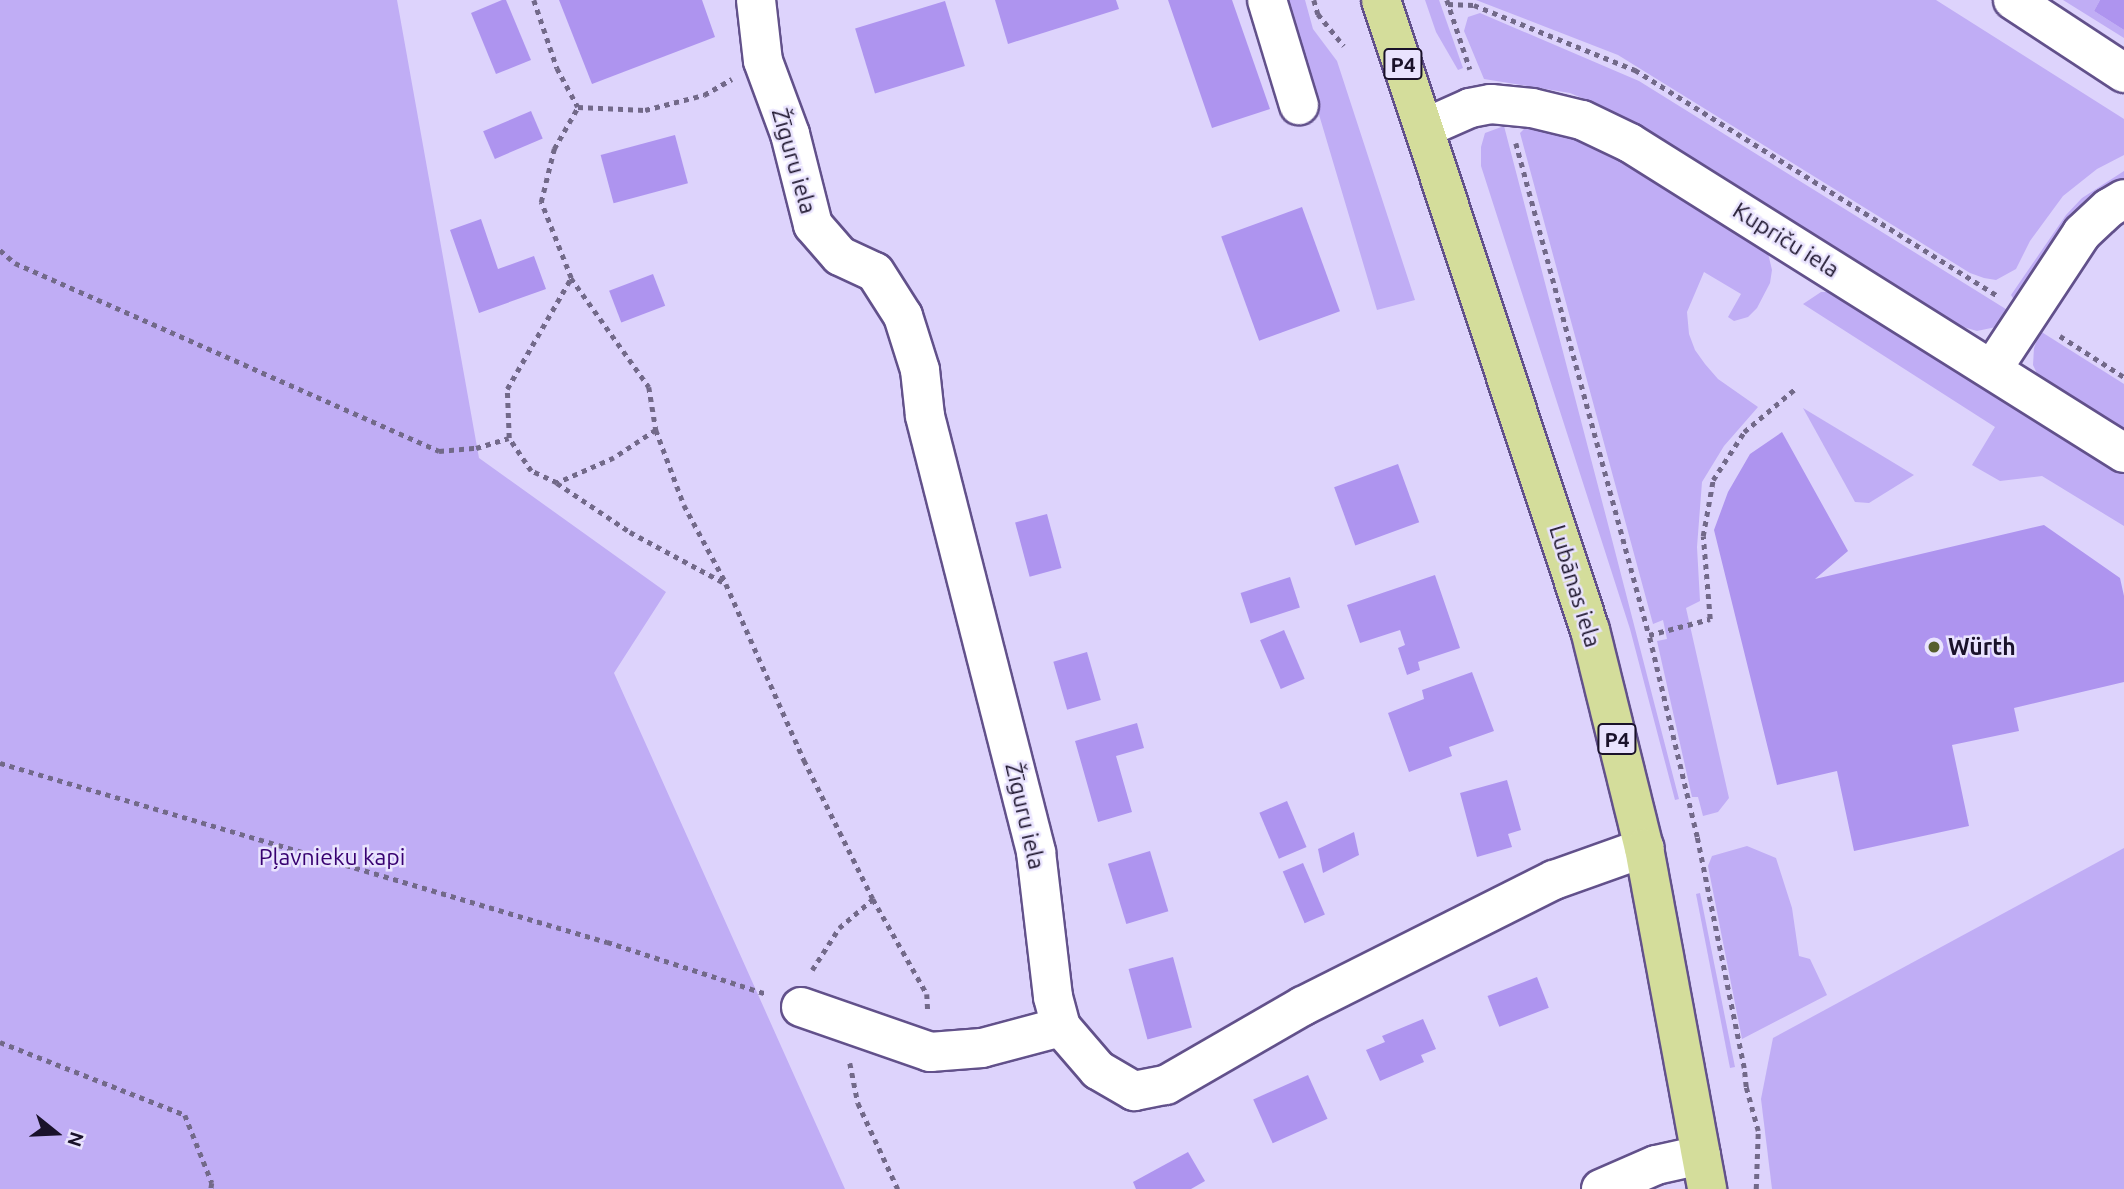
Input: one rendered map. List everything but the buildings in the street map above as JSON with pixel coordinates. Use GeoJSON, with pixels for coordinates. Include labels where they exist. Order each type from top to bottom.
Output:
{"type":"FeatureCollection","features":[{"type":"Feature","properties":{"kind":"main road","name":"Lubānas iela"},"geometry":{"type":"LineString","coordinates":[[1381,0],[1590,630],[1644,848],[1704,1172]]}},
{"type":"Feature","properties":{"kind":"street","name":"Žīguru iela"},"geometry":{"type":"LineString","coordinates":[[755,0],[763,61],[790,134],[813,225],[840,257],[875,272],[903,316],[919,370],[925,416],[1036,852],[1053,997],[1061,1027],[1098,1070],[1134,1091],[1166,1085],[1303,1006],[1554,880],[1644,848]]}},
{"type":"Feature","properties":{"kind":"street"},"geometry":{"type":"LineString","coordinates":[[1267,0],[1298,105]]}},
{"type":"Feature","properties":{"kind":"street"},"geometry":{"type":"LineString","coordinates":[[2013,0],[2124,73]]}},
{"type":"Feature","properties":{"kind":"street","name":"Kupriču iela"},"geometry":{"type":"LineString","coordinates":[[1425,128],[1470,108],[1491,104],[1532,108],[1582,120],[1630,143],[1993,368],[2124,453]]}},
{"type":"Feature","properties":{"kind":"street"},"geometry":{"type":"LineString","coordinates":[[1993,368],[2082,233],[2109,208],[2124,199]]}},
{"type":"Feature","properties":{"kind":"street"},"geometry":{"type":"LineString","coordinates":[[801,1007],[930,1052],[982,1048],[1061,1027]]}},
{"type":"Feature","properties":{"kind":"street"},"geometry":{"type":"LineString","coordinates":[[1601,1189],[1656,1165],[1704,1172]]}},
{"type":"Feature","properties":{"kind":"path"},"geometry":{"type":"LineString","coordinates":[[534,0],[557,68],[578,107]]}},
{"type":"Feature","properties":{"kind":"path"},"geometry":{"type":"LineString","coordinates":[[1314,0],[1318,14],[1345,46]]}},
{"type":"Feature","properties":{"kind":"path"},"geometry":{"type":"LineString","coordinates":[[1756,1189],[1758,1131],[1746,1087],[1697,837],[1649,635],[1511,125],[1491,104],[1472,75],[1447,2],[1474,5],[1635,70],[2124,377]]}},
{"type":"Feature","properties":{"kind":"path"},"geometry":{"type":"LineString","coordinates":[[578,107],[645,110],[704,95],[763,61]]}},
{"type":"Feature","properties":{"kind":"path"},"geometry":{"type":"LineString","coordinates":[[578,107],[554,149],[541,202],[571,278],[649,387],[656,430],[684,505],[726,584],[804,760],[873,900],[927,994],[930,1052]]}},
{"type":"Feature","properties":{"kind":"path"},"geometry":{"type":"LineString","coordinates":[[0,250],[15,263],[439,452],[476,448],[509,438]]}},
{"type":"Feature","properties":{"kind":"path"},"geometry":{"type":"LineString","coordinates":[[571,278],[507,389],[509,438],[531,471],[557,483],[630,532],[726,584]]}},
{"type":"Feature","properties":{"kind":"path"},"geometry":{"type":"LineString","coordinates":[[1649,635],[1710,619],[1703,536],[1713,480],[1744,432],[1796,388]]}},
{"type":"Feature","properties":{"kind":"path"},"geometry":{"type":"LineString","coordinates":[[557,483],[614,458],[656,430]]}},
{"type":"Feature","properties":{"kind":"path"},"geometry":{"type":"LineString","coordinates":[[0,764],[607,942],[801,1007],[813,965],[839,928],[873,900]]}},
{"type":"Feature","properties":{"kind":"path"},"geometry":{"type":"LineString","coordinates":[[841,1023],[858,1103],[898,1189]]}},
{"type":"Feature","properties":{"kind":"path"},"geometry":{"type":"LineString","coordinates":[[0,1042],[185,1115],[212,1183],[211,1189]]}},
{"type":"Feature","properties":{"kind":"green space","name":"Pļavnieku kapi"},"geometry":{"type":"Polygon","coordinates":[[[0,0],[397,0],[479,458],[666,592],[614,673],[845,1189],[0,1189],[0,0]]]}},
{"type":"Feature","properties":{"kind":"green space"},"geometry":{"type":"Polygon","coordinates":[[[1285,0],[1305,0],[1313,29],[1337,61],[1415,300],[1377,310],[1285,0]]]}},
{"type":"Feature","properties":{"kind":"green space"},"geometry":{"type":"Polygon","coordinates":[[[1425,0],[1439,0],[1463,68],[1458,70],[1436,32],[1425,0]]]}},
{"type":"Feature","properties":{"kind":"green space"},"geometry":{"type":"Polygon","coordinates":[[[1476,0],[1936,0],[2124,119],[2124,155],[2097,169],[2063,196],[2030,241],[2016,269],[1996,280],[1984,278],[1970,273],[1618,55],[1476,0]]]}},
{"type":"Feature","properties":{"kind":"green space"},"geometry":{"type":"Polygon","coordinates":[[[2063,0],[2100,0],[2094,11],[2124,30],[2124,38],[2063,0]]]}},
{"type":"Feature","properties":{"kind":"green space"},"geometry":{"type":"Polygon","coordinates":[[[1480,13],[1639,81],[2009,311],[1996,327],[1977,331],[1953,324],[1712,169],[1608,109],[1570,93],[1484,79],[1464,31],[1468,17],[1480,13]]]}},
{"type":"Feature","properties":{"kind":"green space"},"geometry":{"type":"Polygon","coordinates":[[[1504,126],[1679,799],[1675,800],[1630,629],[1481,166],[1481,147],[1485,133],[1504,126]]]}},
{"type":"Feature","properties":{"kind":"green space"},"geometry":{"type":"Polygon","coordinates":[[[1525,128],[1609,147],[1767,249],[1772,270],[1770,283],[1757,308],[1748,317],[1734,321],[1728,317],[1741,294],[1704,272],[1687,312],[1689,334],[1695,350],[1705,364],[1718,379],[1758,407],[1724,446],[1702,482],[1697,547],[1700,601],[1686,608],[1729,798],[1718,812],[1703,816],[1698,797],[1692,797],[1657,641],[1667,639],[1663,620],[1653,624],[1520,133],[1525,128]]]}},
{"type":"Feature","properties":{"kind":"green space"},"geometry":{"type":"Polygon","coordinates":[[[2124,171],[2124,179],[2086,202],[2066,224],[2016,303],[2011,295],[2066,215],[2082,198],[2124,171]]]}},
{"type":"Feature","properties":{"kind":"green space"},"geometry":{"type":"Polygon","coordinates":[[[1821,292],[1837,292],[2124,470],[2124,526],[2042,476],[2000,481],[1972,465],[1995,427],[1803,304],[1821,292]]]}},
{"type":"Feature","properties":{"kind":"green space"},"geometry":{"type":"Polygon","coordinates":[[[2040,331],[2124,384],[2124,433],[2040,380],[2033,365],[2034,348],[2040,331]]]}},
{"type":"Feature","properties":{"kind":"green space"},"geometry":{"type":"Polygon","coordinates":[[[1803,408],[1914,475],[1869,503],[1855,502],[1803,408]]]}},
{"type":"Feature","properties":{"kind":"green space"},"geometry":{"type":"Polygon","coordinates":[[[1747,846],[1776,858],[1792,908],[1799,956],[1810,959],[1827,995],[1742,1039],[1708,866],[1712,856],[1747,846]]]}},
{"type":"Feature","properties":{"kind":"green space"},"geometry":{"type":"Polygon","coordinates":[[[2124,848],[2124,1189],[1772,1189],[1761,1099],[1773,1038],[2124,848]]]}},
{"type":"Feature","properties":{"kind":"green space"},"geometry":{"type":"Polygon","coordinates":[[[1700,893],[1735,1067],[1730,1068],[1696,894],[1700,893]]]}},
{"type":"Feature","properties":{"kind":"place","name":"Würth"},"geometry":{"type":"Point","coordinates":[1934,647]}}]}
